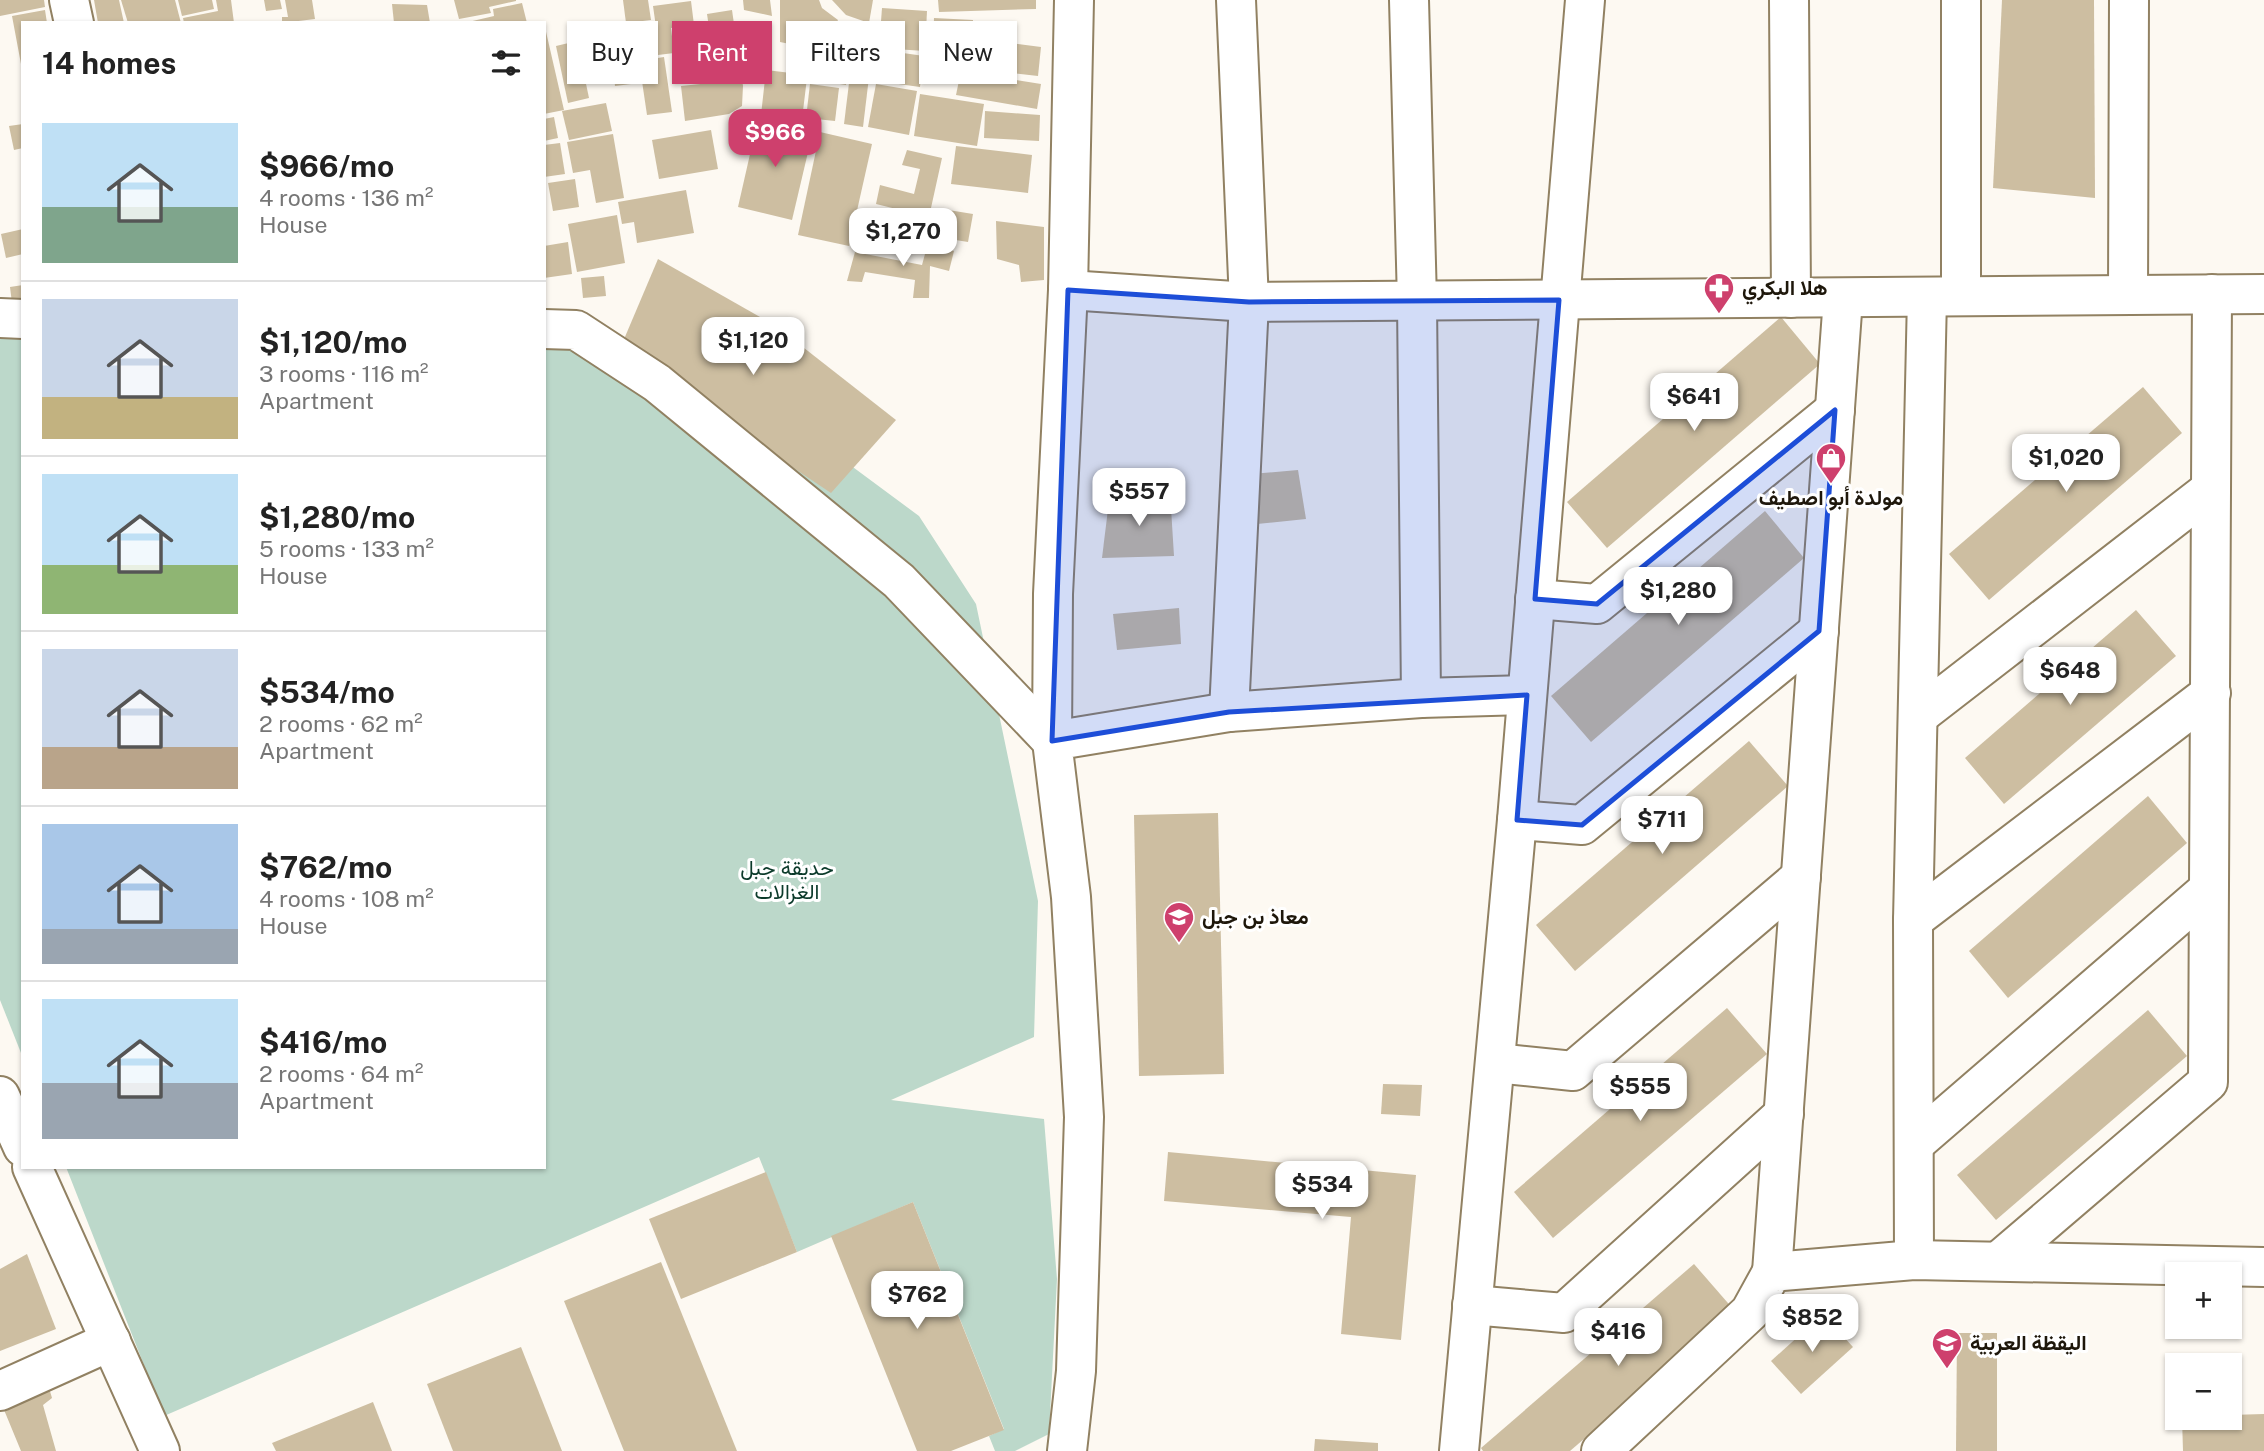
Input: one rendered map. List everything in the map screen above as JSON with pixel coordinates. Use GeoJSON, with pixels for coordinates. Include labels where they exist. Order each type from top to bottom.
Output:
{"type":"FeatureCollection","features":[{"type":"Feature","properties":{"kind":"street"},"geometry":{"type":"LineString","coordinates":[[69,0],[74,21]]}},
{"type":"Feature","properties":{"kind":"street"},"geometry":{"type":"LineString","coordinates":[[1067,1451],[1076,1371],[1084,1117],[1071,897],[1052,741],[1053,594],[1068,290],[1074,0]]}},
{"type":"Feature","properties":{"kind":"street"},"geometry":{"type":"LineString","coordinates":[[1229,712],[1250,302],[1236,0]]}},
{"type":"Feature","properties":{"kind":"street"},"geometry":{"type":"LineString","coordinates":[[1409,0],[1417,301],[1421,698]]}},
{"type":"Feature","properties":{"kind":"street"},"geometry":{"type":"LineString","coordinates":[[1460,1451],[1517,820],[1585,0]]}},
{"type":"Feature","properties":{"kind":"street"},"geometry":{"type":"LineString","coordinates":[[1789,0],[1791,298]]}},
{"type":"Feature","properties":{"kind":"street"},"geometry":{"type":"LineString","coordinates":[[1914,1260],[1913,920],[1918,716],[1961,0]]}},
{"type":"Feature","properties":{"kind":"street"},"geometry":{"type":"LineString","coordinates":[[2128,295],[2130,0]]}},
{"type":"Feature","properties":{"kind":"street"},"geometry":{"type":"LineString","coordinates":[[1068,290],[1250,302],[2264,294]]}},
{"type":"Feature","properties":{"kind":"street"},"geometry":{"type":"LineString","coordinates":[[2000,1260],[2208,1082],[2211,294]]}},
{"type":"Feature","properties":{"kind":"street"},"geometry":{"type":"LineString","coordinates":[[1601,1451],[1751,1312],[1772,1272],[1843,298]]}},
{"type":"Feature","properties":{"kind":"street"},"geometry":{"type":"LineString","coordinates":[[0,318],[21,318]]}},
{"type":"Feature","properties":{"kind":"street"},"geometry":{"type":"LineString","coordinates":[[546,329],[576,330],[657,383],[899,581],[1052,741]]}},
{"type":"Feature","properties":{"kind":"street"},"geometry":{"type":"LineString","coordinates":[[1535,599],[1597,604],[1835,410]]}},
{"type":"Feature","properties":{"kind":"street"},"geometry":{"type":"LineString","coordinates":[[1918,716],[2211,489]]}},
{"type":"Feature","properties":{"kind":"street"},"geometry":{"type":"LineString","coordinates":[[1517,820],[1581,825],[1819,631]]}},
{"type":"Feature","properties":{"kind":"street"},"geometry":{"type":"LineString","coordinates":[[1913,920],[2211,693]]}},
{"type":"Feature","properties":{"kind":"street"},"geometry":{"type":"LineString","coordinates":[[1052,741],[1229,712],[1421,698],[1527,695]]}},
{"type":"Feature","properties":{"kind":"street"},"geometry":{"type":"LineString","coordinates":[[1496,1063],[1573,1071],[1801,877]]}},
{"type":"Feature","properties":{"kind":"street"},"geometry":{"type":"LineString","coordinates":[[1914,1144],[2208,890]]}},
{"type":"Feature","properties":{"kind":"street"},"geometry":{"type":"LineString","coordinates":[[0,1096],[21,1143]]}},
{"type":"Feature","properties":{"kind":"street"},"geometry":{"type":"LineString","coordinates":[[1472,1305],[1564,1313],[1784,1114]]}},
{"type":"Feature","properties":{"kind":"street"},"geometry":{"type":"LineString","coordinates":[[33,1169],[160,1451]]}},
{"type":"Feature","properties":{"kind":"street"},"geometry":{"type":"LineString","coordinates":[[1772,1272],[1914,1260],[2264,1267]]}},
{"type":"Feature","properties":{"kind":"street"},"geometry":{"type":"LineString","coordinates":[[0,1391],[111,1341]]}},
{"type":"Feature","properties":{"kind":"highlighted area"},"geometry":{"type":"Polygon","coordinates":[[[1068,290],[1249,302],[1559,300],[1535,599],[1597,604],[1835,410],[1819,631],[1582,825],[1517,820],[1527,695],[1229,712],[1052,741],[1068,290]]]}},
{"type":"Feature","properties":{"kind":"green space"},"geometry":{"type":"Polygon","coordinates":[[[0,330],[21,330],[21,1053],[0,1000],[0,330]]]}},
{"type":"Feature","properties":{"kind":"green space","name":"حديقة جبل الغزالات"},"geometry":{"type":"Polygon","coordinates":[[[546,333],[765,402],[919,516],[976,604],[1038,901],[1034,1037],[891,1100],[1044,1119],[1057,1279],[1049,1434],[1015,1451],[995,1451],[989,1436],[1004,1429],[913,1202],[797,1252],[759,1157],[164,1416],[67,1169],[546,1169],[546,333]]]}},
{"type":"Feature","properties":{"kind":"building"},"geometry":{"type":"Polygon","coordinates":[[[0,0],[44,0],[45,7],[0,16],[0,0]]]}},
{"type":"Feature","properties":{"kind":"building"},"geometry":{"type":"Polygon","coordinates":[[[94,0],[119,0],[124,21],[98,21],[94,0]]]}},
{"type":"Feature","properties":{"kind":"building"},"geometry":{"type":"Polygon","coordinates":[[[121,0],[175,0],[180,21],[127,21],[121,0]]]}},
{"type":"Feature","properties":{"kind":"building"},"geometry":{"type":"Polygon","coordinates":[[[178,0],[212,0],[214,9],[182,16],[178,0]]]}},
{"type":"Feature","properties":{"kind":"building"},"geometry":{"type":"Polygon","coordinates":[[[216,0],[231,0],[234,21],[184,21],[183,18],[218,11],[216,0]]]}},
{"type":"Feature","properties":{"kind":"building"},"geometry":{"type":"Polygon","coordinates":[[[264,0],[280,0],[282,9],[266,11],[264,0]]]}},
{"type":"Feature","properties":{"kind":"building"},"geometry":{"type":"Polygon","coordinates":[[[285,0],[312,0],[315,19],[282,21],[282,17],[288,17],[285,0]]]}},
{"type":"Feature","properties":{"kind":"building"},"geometry":{"type":"Polygon","coordinates":[[[454,0],[516,1],[489,7],[491,13],[459,19],[454,0]]]}},
{"type":"Feature","properties":{"kind":"building"},"geometry":{"type":"Polygon","coordinates":[[[623,0],[648,0],[651,20],[626,21],[623,0]]]}},
{"type":"Feature","properties":{"kind":"building"},"geometry":{"type":"Polygon","coordinates":[[[743,0],[770,0],[772,16],[744,10],[743,0]]]}},
{"type":"Feature","properties":{"kind":"building"},"geometry":{"type":"Polygon","coordinates":[[[780,0],[819,0],[822,8],[838,20],[786,21],[786,43],[780,42],[780,0]]]}},
{"type":"Feature","properties":{"kind":"building"},"geometry":{"type":"Polygon","coordinates":[[[832,0],[873,0],[869,21],[846,15],[832,0]]]}},
{"type":"Feature","properties":{"kind":"building"},"geometry":{"type":"Polygon","coordinates":[[[938,0],[1036,0],[1036,9],[939,12],[938,0]]]}},
{"type":"Feature","properties":{"kind":"building"},"geometry":{"type":"Polygon","coordinates":[[[2002,0],[2094,0],[2095,198],[1993,188],[2002,0]]]}},
{"type":"Feature","properties":{"kind":"building"},"geometry":{"type":"Polygon","coordinates":[[[691,1],[694,21],[672,21],[672,53],[658,55],[658,21],[655,21],[653,6],[691,1]]]}},
{"type":"Feature","properties":{"kind":"building"},"geometry":{"type":"Polygon","coordinates":[[[522,3],[526,21],[473,21],[494,16],[493,9],[522,3]]]}},
{"type":"Feature","properties":{"kind":"building"},"geometry":{"type":"Polygon","coordinates":[[[392,4],[427,5],[430,21],[394,21],[392,4]]]}},
{"type":"Feature","properties":{"kind":"building"},"geometry":{"type":"Polygon","coordinates":[[[882,8],[927,11],[926,21],[919,21],[919,51],[905,50],[905,21],[881,21],[882,8]]]}},
{"type":"Feature","properties":{"kind":"building"},"geometry":{"type":"Polygon","coordinates":[[[45,10],[47,21],[21,21],[21,64],[12,16],[45,10]]]}},
{"type":"Feature","properties":{"kind":"building"},"geometry":{"type":"Polygon","coordinates":[[[732,10],[734,21],[708,21],[707,14],[732,10]]]}},
{"type":"Feature","properties":{"kind":"building"},"geometry":{"type":"Polygon","coordinates":[[[934,18],[973,20],[973,21],[934,21],[934,18]]]}},
{"type":"Feature","properties":{"kind":"building"},"geometry":{"type":"Polygon","coordinates":[[[546,32],[564,110],[546,114],[546,32]]]}},
{"type":"Feature","properties":{"kind":"building"},"geometry":{"type":"Polygon","coordinates":[[[567,43],[567,84],[586,84],[589,98],[568,103],[556,46],[567,43]]]}},
{"type":"Feature","properties":{"kind":"building"},"geometry":{"type":"Polygon","coordinates":[[[1017,44],[1041,47],[1038,76],[1017,74],[1017,44]]]}},
{"type":"Feature","properties":{"kind":"building"},"geometry":{"type":"Polygon","coordinates":[[[905,53],[919,55],[920,87],[898,84],[905,84],[905,53]]]}},
{"type":"Feature","properties":{"kind":"building"},"geometry":{"type":"Polygon","coordinates":[[[664,57],[672,112],[647,115],[642,84],[658,84],[658,58],[664,57]]]}},
{"type":"Feature","properties":{"kind":"building"},"geometry":{"type":"Polygon","coordinates":[[[772,71],[786,72],[786,84],[806,84],[802,119],[761,115],[764,84],[772,84],[772,71]]]}},
{"type":"Feature","properties":{"kind":"building"},"geometry":{"type":"Polygon","coordinates":[[[1017,80],[1041,84],[1037,109],[956,95],[958,84],[1017,84],[1017,80]]]}},
{"type":"Feature","properties":{"kind":"building"},"geometry":{"type":"Polygon","coordinates":[[[743,84],[742,106],[729,114],[685,121],[681,86],[743,84]]]}},
{"type":"Feature","properties":{"kind":"building"},"geometry":{"type":"Polygon","coordinates":[[[810,84],[839,88],[835,121],[806,118],[810,84]]]}},
{"type":"Feature","properties":{"kind":"building"},"geometry":{"type":"Polygon","coordinates":[[[849,84],[868,84],[863,127],[844,124],[849,84]]]}},
{"type":"Feature","properties":{"kind":"building"},"geometry":{"type":"Polygon","coordinates":[[[876,84],[917,91],[909,135],[868,127],[876,84]]]}},
{"type":"Feature","properties":{"kind":"building"},"geometry":{"type":"Polygon","coordinates":[[[920,94],[984,104],[977,146],[914,136],[920,94]]]}},
{"type":"Feature","properties":{"kind":"building"},"geometry":{"type":"Polygon","coordinates":[[[606,103],[612,131],[569,140],[562,111],[606,103]]]}},
{"type":"Feature","properties":{"kind":"building"},"geometry":{"type":"Polygon","coordinates":[[[985,111],[1040,115],[1039,141],[984,138],[985,111]]]}},
{"type":"Feature","properties":{"kind":"building"},"geometry":{"type":"Polygon","coordinates":[[[554,117],[558,138],[546,141],[546,119],[554,117]]]}},
{"type":"Feature","properties":{"kind":"building"},"geometry":{"type":"Polygon","coordinates":[[[758,119],[813,131],[792,220],[738,207],[758,119]]]}},
{"type":"Feature","properties":{"kind":"building"},"geometry":{"type":"Polygon","coordinates":[[[21,124],[21,148],[14,150],[9,126],[21,124]]]}},
{"type":"Feature","properties":{"kind":"building"},"geometry":{"type":"Polygon","coordinates":[[[711,130],[718,169],[659,179],[652,140],[711,130]]]}},
{"type":"Feature","properties":{"kind":"building"},"geometry":{"type":"Polygon","coordinates":[[[820,132],[872,144],[849,246],[798,235],[820,132]]]}},
{"type":"Feature","properties":{"kind":"building"},"geometry":{"type":"Polygon","coordinates":[[[613,134],[624,198],[596,203],[590,170],[573,173],[567,142],[613,134]]]}},
{"type":"Feature","properties":{"kind":"building"},"geometry":{"type":"Polygon","coordinates":[[[560,143],[565,174],[546,177],[546,145],[560,143]]]}},
{"type":"Feature","properties":{"kind":"building"},"geometry":{"type":"Polygon","coordinates":[[[956,146],[1032,155],[1028,193],[951,184],[956,146]]]}},
{"type":"Feature","properties":{"kind":"building"},"geometry":{"type":"Polygon","coordinates":[[[907,150],[942,158],[929,217],[876,204],[880,185],[914,194],[920,169],[902,165],[907,150]]]}},
{"type":"Feature","properties":{"kind":"building"},"geometry":{"type":"Polygon","coordinates":[[[575,179],[579,207],[553,211],[548,183],[575,179]]]}},
{"type":"Feature","properties":{"kind":"building"},"geometry":{"type":"Polygon","coordinates":[[[686,190],[694,233],[637,243],[634,222],[622,224],[618,202],[686,190]]]}},
{"type":"Feature","properties":{"kind":"building"},"geometry":{"type":"Polygon","coordinates":[[[936,208],[973,214],[968,242],[931,236],[936,208]]]}},
{"type":"Feature","properties":{"kind":"building"},"geometry":{"type":"Polygon","coordinates":[[[871,209],[898,215],[893,237],[866,231],[871,209]]]}},
{"type":"Feature","properties":{"kind":"building"},"geometry":{"type":"Polygon","coordinates":[[[617,215],[625,263],[577,272],[568,224],[617,215]]]}},
{"type":"Feature","properties":{"kind":"building"},"geometry":{"type":"Polygon","coordinates":[[[996,221],[1044,227],[1044,280],[1021,282],[1019,265],[997,259],[996,221]]]}},
{"type":"Feature","properties":{"kind":"building"},"geometry":{"type":"Polygon","coordinates":[[[21,229],[21,254],[6,258],[1,234],[21,229]]]}},
{"type":"Feature","properties":{"kind":"building"},"geometry":{"type":"Polygon","coordinates":[[[568,242],[572,274],[546,278],[546,246],[568,242]]]}},
{"type":"Feature","properties":{"kind":"building"},"geometry":{"type":"Polygon","coordinates":[[[928,243],[954,251],[949,271],[930,266],[929,298],[913,298],[915,280],[865,272],[862,282],[847,281],[855,252],[922,265],[928,243]]]}},
{"type":"Feature","properties":{"kind":"building"},"geometry":{"type":"Polygon","coordinates":[[[658,259],[776,326],[896,420],[831,493],[619,351],[658,259]]]}},
{"type":"Feature","properties":{"kind":"building"},"geometry":{"type":"Polygon","coordinates":[[[604,276],[606,296],[583,298],[581,278],[604,276]]]}},
{"type":"Feature","properties":{"kind":"building"},"geometry":{"type":"Polygon","coordinates":[[[21,285],[21,310],[13,311],[10,287],[21,285]]]}},
{"type":"Feature","properties":{"kind":"building"},"geometry":{"type":"Polygon","coordinates":[[[1781,317],[1820,364],[1607,548],[1567,502],[1781,317]]]}},
{"type":"Feature","properties":{"kind":"building"},"geometry":{"type":"Polygon","coordinates":[[[2143,387],[2182,433],[1989,600],[1949,554],[2143,387]]]}},
{"type":"Feature","properties":{"kind":"building"},"geometry":{"type":"Polygon","coordinates":[[[1298,470],[1306,519],[1257,524],[1251,474],[1298,470]]]}},
{"type":"Feature","properties":{"kind":"building"},"geometry":{"type":"Polygon","coordinates":[[[1170,492],[1174,556],[1102,558],[1109,501],[1170,492]]]}},
{"type":"Feature","properties":{"kind":"building"},"geometry":{"type":"Polygon","coordinates":[[[1765,511],[1804,558],[1591,742],[1551,696],[1765,511]]]}},
{"type":"Feature","properties":{"kind":"building"},"geometry":{"type":"Polygon","coordinates":[[[1179,608],[1181,644],[1117,650],[1113,614],[1179,608]]]}},
{"type":"Feature","properties":{"kind":"building"},"geometry":{"type":"Polygon","coordinates":[[[2136,610],[2176,656],[2004,804],[1965,758],[2136,610]]]}},
{"type":"Feature","properties":{"kind":"building"},"geometry":{"type":"Polygon","coordinates":[[[1749,741],[1788,786],[1575,971],[1536,925],[1749,741]]]}},
{"type":"Feature","properties":{"kind":"building"},"geometry":{"type":"Polygon","coordinates":[[[2148,796],[2187,843],[2008,998],[1969,951],[2148,796]]]}},
{"type":"Feature","properties":{"kind":"building","name":"معاذ بن جبل"},"geometry":{"type":"Polygon","coordinates":[[[1218,813],[1224,1074],[1139,1076],[1134,815],[1218,813]]]}},
{"type":"Feature","properties":{"kind":"building"},"geometry":{"type":"Polygon","coordinates":[[[1727,1008],[1767,1054],[1553,1238],[1514,1192],[1727,1008]]]}},
{"type":"Feature","properties":{"kind":"building"},"geometry":{"type":"Polygon","coordinates":[[[2148,1010],[2187,1056],[1996,1220],[1957,1175],[2148,1010]]]}},
{"type":"Feature","properties":{"kind":"building"},"geometry":{"type":"Polygon","coordinates":[[[1383,1084],[1422,1085],[1420,1116],[1381,1114],[1383,1084]]]}},
{"type":"Feature","properties":{"kind":"building"},"geometry":{"type":"Polygon","coordinates":[[[1168,1152],[1416,1175],[1401,1340],[1341,1334],[1351,1217],[1164,1201],[1168,1152]]]}},
{"type":"Feature","properties":{"kind":"building"},"geometry":{"type":"Polygon","coordinates":[[[766,1172],[797,1252],[681,1299],[649,1219],[766,1172]]]}},
{"type":"Feature","properties":{"kind":"building"},"geometry":{"type":"Polygon","coordinates":[[[913,1202],[1004,1430],[951,1451],[917,1451],[831,1236],[913,1202]]]}},
{"type":"Feature","properties":{"kind":"building"},"geometry":{"type":"Polygon","coordinates":[[[27,1254],[56,1329],[0,1351],[0,1269],[27,1254]]]}},
{"type":"Feature","properties":{"kind":"building"},"geometry":{"type":"Polygon","coordinates":[[[661,1262],[737,1451],[624,1451],[564,1301],[661,1262]]]}},
{"type":"Feature","properties":{"kind":"building"},"geometry":{"type":"Polygon","coordinates":[[[1694,1264],[1734,1310],[1570,1451],[1483,1451],[1481,1448],[1694,1264]]]}},
{"type":"Feature","properties":{"kind":"building"},"geometry":{"type":"Polygon","coordinates":[[[1823,1314],[1853,1347],[1801,1394],[1771,1361],[1823,1314]]]}},
{"type":"Feature","properties":{"kind":"building"},"geometry":{"type":"Polygon","coordinates":[[[1957,1333],[1997,1333],[1997,1451],[1956,1451],[1957,1333]]]}},
{"type":"Feature","properties":{"kind":"building"},"geometry":{"type":"Polygon","coordinates":[[[521,1347],[562,1451],[453,1451],[427,1384],[521,1347]]]}},
{"type":"Feature","properties":{"kind":"building"},"geometry":{"type":"Polygon","coordinates":[[[47,1381],[52,1398],[43,1405],[56,1451],[21,1451],[2,1405],[47,1381]]]}},
{"type":"Feature","properties":{"kind":"building"},"geometry":{"type":"Polygon","coordinates":[[[373,1402],[392,1451],[276,1451],[272,1443],[373,1402]]]}},
{"type":"Feature","properties":{"kind":"building"},"geometry":{"type":"Polygon","coordinates":[[[2264,1414],[2264,1451],[2183,1451],[2182,1430],[2242,1430],[2242,1415],[2264,1414]]]}},
{"type":"Feature","properties":{"kind":"building"},"geometry":{"type":"Polygon","coordinates":[[[1315,1439],[1378,1443],[1378,1451],[1314,1451],[1315,1439]]]}},
{"type":"Feature","properties":{"kind":"place","name":"هلا البكري"},"geometry":{"type":"Point","coordinates":[1719,315]}},
{"type":"Feature","properties":{"kind":"place","name":"مولدة أبو اصطيف"},"geometry":{"type":"Point","coordinates":[1831,485]}},
{"type":"Feature","properties":{"kind":"place","name":"معاذ بن جبل"},"geometry":{"type":"Point","coordinates":[1179,944]}},
{"type":"Feature","properties":{"kind":"place","name":"اليقظة العربية"},"geometry":{"type":"Point","coordinates":[1947,1370]}}]}
